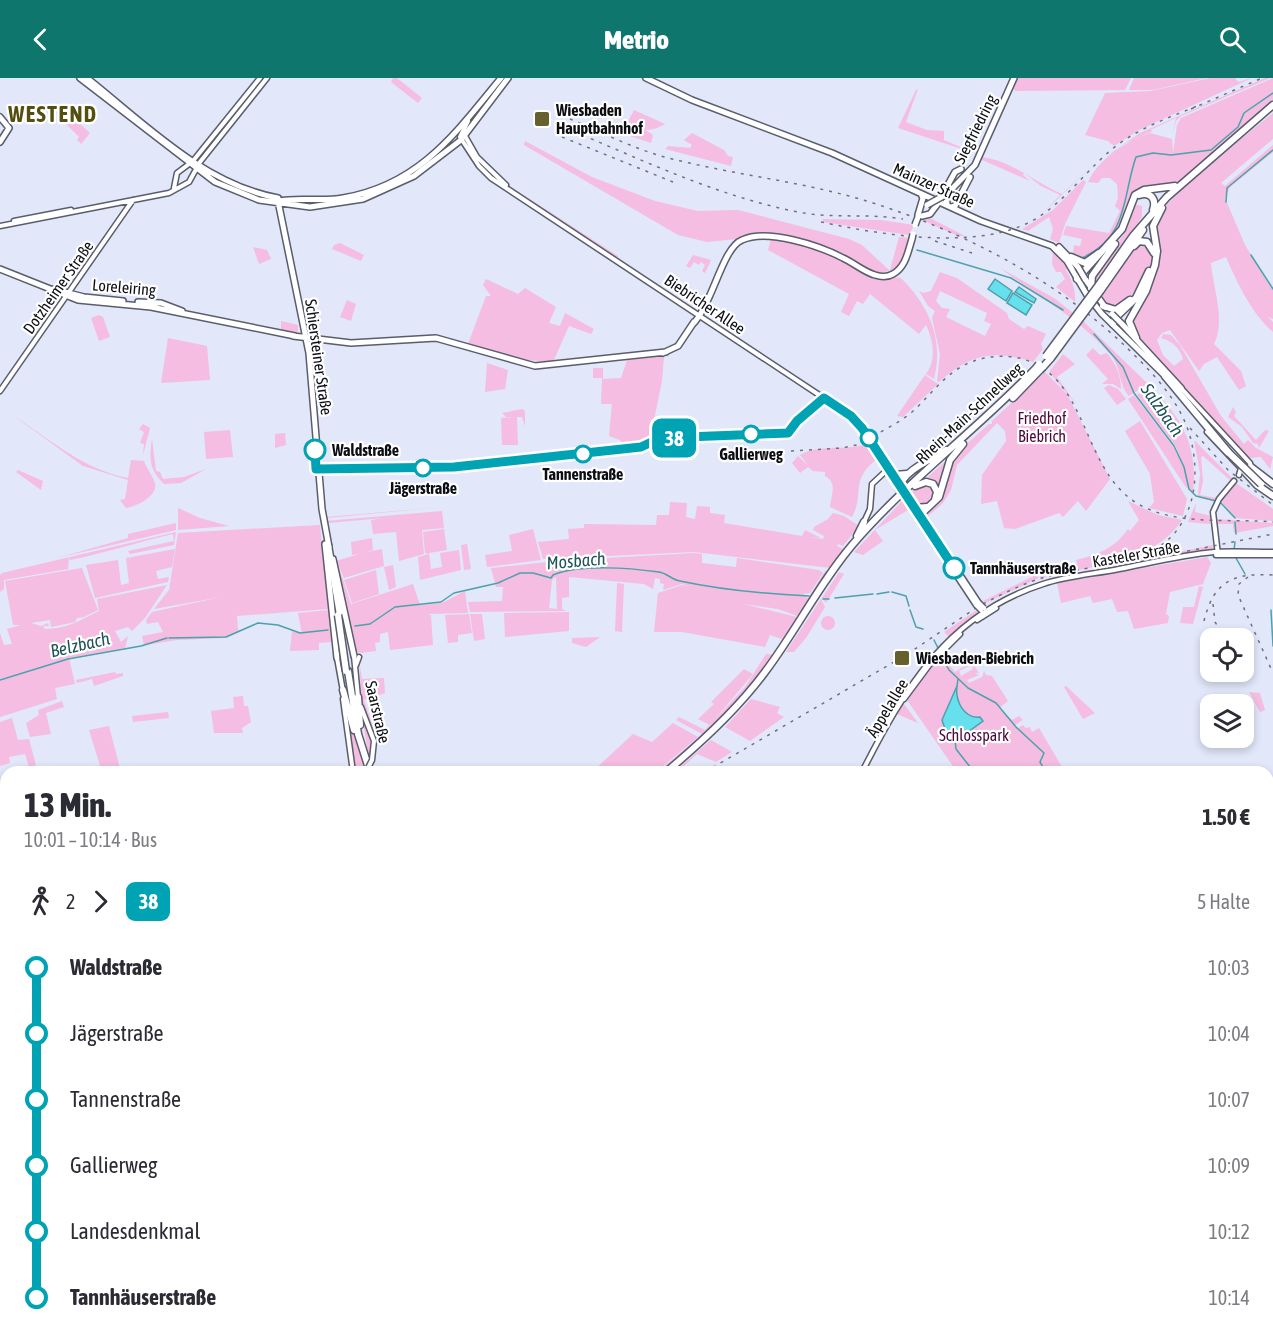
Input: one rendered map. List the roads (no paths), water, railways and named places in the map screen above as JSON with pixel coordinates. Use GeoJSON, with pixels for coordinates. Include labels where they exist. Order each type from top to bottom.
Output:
{"type":"FeatureCollection","features":[{"type":"Feature","properties":{"kind":"highway","name":"Rhein-Main-Schnellweg"},"geometry":{"type":"LineString","coordinates":[[1100,288],[1149,216],[1184,181],[1273,108]]}},
{"type":"Feature","properties":{"kind":"highway","name":"Rhein-Main-Schnellweg"},"geometry":{"type":"LineString","coordinates":[[852,547],[1040,367],[1162,208],[1197,174],[1273,108]]}},
{"type":"Feature","properties":{"kind":"highway"},"geometry":{"type":"LineString","coordinates":[[1077,279],[1113,241],[1124,224],[1135,195],[1144,190],[1170,188],[1184,181]]}},
{"type":"Feature","properties":{"kind":"highway"},"geometry":{"type":"LineString","coordinates":[[1090,288],[1092,276],[1123,232],[1134,201],[1139,195],[1148,194],[1154,199],[1155,205],[1149,216]]}},
{"type":"Feature","properties":{"kind":"highway"},"geometry":{"type":"LineString","coordinates":[[1136,338],[1130,326],[1130,318],[1143,296],[1157,254],[1152,226],[1162,208]]}},
{"type":"Feature","properties":{"kind":"highway"},"geometry":{"type":"LineString","coordinates":[[1077,279],[1087,274],[1123,232]]}},
{"type":"Feature","properties":{"kind":"highway"},"geometry":{"type":"LineString","coordinates":[[1067,257],[1079,263],[1087,262],[1113,241]]}},
{"type":"Feature","properties":{"kind":"highway"},"geometry":{"type":"LineString","coordinates":[[1113,324],[1121,320],[1133,306],[1150,273],[1154,254],[1150,244],[1139,242],[1127,251]]}},
{"type":"Feature","properties":{"kind":"highway"},"geometry":{"type":"LineString","coordinates":[[1103,306],[1114,310],[1123,307],[1150,273]]}},
{"type":"Feature","properties":{"kind":"highway"},"geometry":{"type":"LineString","coordinates":[[1165,376],[1230,452],[1273,490]]}},
{"type":"Feature","properties":{"kind":"highway"},"geometry":{"type":"LineString","coordinates":[[1181,388],[1230,452]]}},
{"type":"Feature","properties":{"kind":"highway","name":"Rhein-Main-Schnellweg"},"geometry":{"type":"LineString","coordinates":[[678,766],[722,727],[749,697],[783,652],[833,573],[877,517],[965,440]]}},
{"type":"Feature","properties":{"kind":"highway"},"geometry":{"type":"LineString","coordinates":[[894,474],[902,476],[913,471],[965,440]]}},
{"type":"Feature","properties":{"kind":"highway"},"geometry":{"type":"LineString","coordinates":[[921,514],[939,498],[949,463],[965,440]]}},
{"type":"Feature","properties":{"kind":"highway"},"geometry":{"type":"LineString","coordinates":[[1251,463],[1273,490]]}},
{"type":"Feature","properties":{"kind":"highway"},"geometry":{"type":"LineString","coordinates":[[900,487],[913,471]]}},
{"type":"Feature","properties":{"kind":"highway"},"geometry":{"type":"LineString","coordinates":[[1241,474],[1273,490]]}},
{"type":"Feature","properties":{"kind":"highway"},"geometry":{"type":"LineString","coordinates":[[915,486],[926,482],[936,488],[937,496],[921,514]]}},
{"type":"Feature","properties":{"kind":"highway"},"geometry":{"type":"LineString","coordinates":[[852,547],[864,522]]}},
{"type":"Feature","properties":{"kind":"highway"},"geometry":{"type":"LineString","coordinates":[[327,546],[339,615]]}},
{"type":"Feature","properties":{"kind":"highway"},"geometry":{"type":"LineString","coordinates":[[327,546],[333,568],[344,671],[356,734]]}},
{"type":"Feature","properties":{"kind":"highway","name":"Rhein-Main-Schnellweg"},"geometry":{"type":"LineString","coordinates":[[673,766],[720,724],[751,690],[817,598]]}},
{"type":"Feature","properties":{"kind":"highway"},"geometry":{"type":"LineString","coordinates":[[344,671],[366,766]]}},
{"type":"Feature","properties":{"kind":"highway"},"geometry":{"type":"LineString","coordinates":[[343,690],[366,766]]}},
{"type":"Feature","properties":{"kind":"highway"},"geometry":{"type":"LineString","coordinates":[[358,697],[361,744]]}},
{"type":"Feature","properties":{"kind":"main road"},"geometry":{"type":"LineString","coordinates":[[80,78],[170,146],[183,159],[238,193],[277,202],[330,206],[379,194],[414,176],[463,138],[508,78]]}},
{"type":"Feature","properties":{"kind":"main road"},"geometry":{"type":"LineString","coordinates":[[87,78],[194,166]]}},
{"type":"Feature","properties":{"kind":"main road"},"geometry":{"type":"LineString","coordinates":[[0,225],[134,198],[167,194],[176,187],[187,184],[193,178],[194,166],[260,78]]}},
{"type":"Feature","properties":{"kind":"main road"},"geometry":{"type":"LineString","coordinates":[[182,167],[194,166],[267,78]]}},
{"type":"Feature","properties":{"kind":"main road"},"geometry":{"type":"LineString","coordinates":[[463,138],[460,132],[501,78]]}},
{"type":"Feature","properties":{"kind":"main road","name":"Mainzer Straße"},"geometry":{"type":"LineString","coordinates":[[646,78],[804,141],[989,222],[1056,245],[1078,267],[1103,306]]}},
{"type":"Feature","properties":{"kind":"main road","name":"Siegfriedring"},"geometry":{"type":"LineString","coordinates":[[922,212],[964,181],[975,165],[1014,78]]}},
{"type":"Feature","properties":{"kind":"main road","name":"Mainzer Straße"},"geometry":{"type":"LineString","coordinates":[[687,96],[700,103],[833,150],[939,202],[966,211],[998,227],[1044,242],[1067,257],[1077,279],[1095,305],[1165,376]]}},
{"type":"Feature","properties":{"kind":"main road"},"geometry":{"type":"LineString","coordinates":[[280,213],[287,203],[340,198],[387,185],[431,158],[471,116]]}},
{"type":"Feature","properties":{"kind":"main road"},"geometry":{"type":"LineString","coordinates":[[0,117],[7,123],[9,129],[0,142]]}},
{"type":"Feature","properties":{"kind":"main road","name":"Biebricher Allee"},"geometry":{"type":"LineString","coordinates":[[463,138],[477,157],[511,190],[851,416],[872,442],[887,470],[921,514],[963,585],[985,611]]}},
{"type":"Feature","properties":{"kind":"main road"},"geometry":{"type":"LineString","coordinates":[[176,187],[176,175],[182,167],[183,159]]}},
{"type":"Feature","properties":{"kind":"main road"},"geometry":{"type":"LineString","coordinates":[[952,206],[975,165]]}},
{"type":"Feature","properties":{"kind":"main road"},"geometry":{"type":"LineString","coordinates":[[961,169],[965,172],[964,181]]}},
{"type":"Feature","properties":{"kind":"main road"},"geometry":{"type":"LineString","coordinates":[[934,197],[944,192],[955,172],[961,169],[970,172]]}},
{"type":"Feature","properties":{"kind":"main road"},"geometry":{"type":"LineString","coordinates":[[944,192],[952,206]]}},
{"type":"Feature","properties":{"kind":"main road"},"geometry":{"type":"LineString","coordinates":[[344,342],[427,338],[541,366],[666,352],[679,345],[693,325],[714,290],[729,252],[736,243],[746,238],[775,238],[809,245],[835,254],[869,273],[883,276],[893,274],[901,267],[915,225],[922,212],[921,194]]}},
{"type":"Feature","properties":{"kind":"main road"},"geometry":{"type":"LineString","coordinates":[[0,225],[134,198]]}},
{"type":"Feature","properties":{"kind":"main road","name":"Dotzheimer Straße"},"geometry":{"type":"LineString","coordinates":[[0,391],[134,198]]}},
{"type":"Feature","properties":{"kind":"main road"},"geometry":{"type":"LineString","coordinates":[[120,202],[124,213]]}},
{"type":"Feature","properties":{"kind":"main road","name":"Schiersteiner Straße"},"geometry":{"type":"LineString","coordinates":[[277,202],[304,338],[327,546]]}},
{"type":"Feature","properties":{"kind":"main road","name":"Schiersteiner Straße"},"geometry":{"type":"LineString","coordinates":[[277,202],[304,338]]}},
{"type":"Feature","properties":{"kind":"main road"},"geometry":{"type":"LineString","coordinates":[[922,212],[930,214],[939,202]]}},
{"type":"Feature","properties":{"kind":"main road","name":"Loreleiring"},"geometry":{"type":"LineString","coordinates":[[0,269],[67,295],[114,301],[161,303],[189,314],[304,338],[344,342]]}},
{"type":"Feature","properties":{"kind":"main road"},"geometry":{"type":"LineString","coordinates":[[1103,306],[1136,338],[1251,463]]}},
{"type":"Feature","properties":{"kind":"main road"},"geometry":{"type":"LineString","coordinates":[[344,342],[364,342]]}},
{"type":"Feature","properties":{"kind":"main road"},"geometry":{"type":"LineString","coordinates":[[1165,376],[1241,474]]}},
{"type":"Feature","properties":{"kind":"main road","name":"Biebricher Allee"},"geometry":{"type":"LineString","coordinates":[[876,449],[894,474],[900,487]]}},
{"type":"Feature","properties":{"kind":"main road"},"geometry":{"type":"LineString","coordinates":[[1241,474],[1242,463],[1251,463]]}},
{"type":"Feature","properties":{"kind":"main road"},"geometry":{"type":"LineString","coordinates":[[1217,550],[1212,518],[1218,501],[1251,463]]}},
{"type":"Feature","properties":{"kind":"main road"},"geometry":{"type":"LineString","coordinates":[[864,522],[869,511],[872,484],[887,470],[894,474]]}},
{"type":"Feature","properties":{"kind":"main road"},"geometry":{"type":"LineString","coordinates":[[327,546],[334,658]]}},
{"type":"Feature","properties":{"kind":"main road"},"geometry":{"type":"LineString","coordinates":[[327,546],[337,575],[357,655]]}},
{"type":"Feature","properties":{"kind":"main road","name":"Kasteler Straße"},"geometry":{"type":"LineString","coordinates":[[1217,550],[1273,554]]}},
{"type":"Feature","properties":{"kind":"main road","name":"Kasteler Straße"},"geometry":{"type":"LineString","coordinates":[[985,611],[1038,586],[1217,550],[1273,554]]}},
{"type":"Feature","properties":{"kind":"main road","name":"Äppelallee"},"geometry":{"type":"LineString","coordinates":[[866,766],[913,681],[943,646],[985,611]]}},
{"type":"Feature","properties":{"kind":"main road","name":"Saarstraße"},"geometry":{"type":"LineString","coordinates":[[357,655],[355,666],[358,697],[374,741],[370,766]]}},
{"type":"Feature","properties":{"kind":"main road","name":"Saarstraße"},"geometry":{"type":"LineString","coordinates":[[334,658],[344,671],[343,690],[352,766]]}},
{"type":"Feature","properties":{"kind":"main road"},"geometry":{"type":"LineString","coordinates":[[344,671],[347,668],[356,672]]}},
{"type":"Feature","properties":{"kind":"water"},"geometry":{"type":"Polygon","coordinates":[[[995,279],[1012,291],[1006,301],[988,289],[995,279]]]}},
{"type":"Feature","properties":{"kind":"water"},"geometry":{"type":"Polygon","coordinates":[[[1019,287],[1036,299],[1034,303],[1015,292],[1019,287]]]}},
{"type":"Feature","properties":{"kind":"water"},"geometry":{"type":"Polygon","coordinates":[[[1013,293],[1032,305],[1026,315],[1007,303],[1013,293]]]}},
{"type":"Feature","properties":{"kind":"water"},"geometry":{"type":"Polygon","coordinates":[[[957,686],[959,703],[962,708],[969,715],[980,717],[983,721],[957,740],[945,729],[942,720],[957,686]]]}},
{"type":"Feature","properties":{"kind":"waterway"},"geometry":{"type":"LineString","coordinates":[[1082,258],[1108,239],[1116,227],[1136,157],[1153,153],[1171,155],[1211,150],[1238,127],[1244,113],[1273,93]]}},
{"type":"Feature","properties":{"kind":"waterway"},"geometry":{"type":"LineString","coordinates":[[1226,202],[1227,188],[1273,150]]}},
{"type":"Feature","properties":{"kind":"waterway","name":"Salzbach"},"geometry":{"type":"LineString","coordinates":[[917,250],[1011,278],[1063,310]]}},
{"type":"Feature","properties":{"kind":"waterway"},"geometry":{"type":"LineString","coordinates":[[1251,255],[1273,289]]}},
{"type":"Feature","properties":{"kind":"waterway","name":"Salzbach"},"geometry":{"type":"LineString","coordinates":[[1094,334],[1123,367],[1134,393],[1174,446],[1184,467],[1189,489],[1196,496],[1220,502],[1235,518]]}},
{"type":"Feature","properties":{"kind":"waterway","name":"Salzbach"},"geometry":{"type":"LineString","coordinates":[[1235,522],[1236,534]]}},
{"type":"Feature","properties":{"kind":"waterway","name":"Salzbach"},"geometry":{"type":"LineString","coordinates":[[1234,550],[1235,542]]}},
{"type":"Feature","properties":{"kind":"waterway","name":"Salzbach"},"geometry":{"type":"LineString","coordinates":[[1236,558],[1245,574]]}},
{"type":"Feature","properties":{"kind":"waterway","name":"Mosbach"},"geometry":{"type":"LineString","coordinates":[[355,626],[370,624],[395,607],[441,602],[454,593],[498,583],[520,573],[533,573],[551,578],[553,575],[564,572],[591,568],[659,572],[677,580],[712,587],[809,596]]}},
{"type":"Feature","properties":{"kind":"waterway","name":"Mosbach"},"geometry":{"type":"LineString","coordinates":[[877,594],[889,592]]}},
{"type":"Feature","properties":{"kind":"waterway","name":"Mosbach"},"geometry":{"type":"LineString","coordinates":[[892,592],[906,596],[909,606]]}},
{"type":"Feature","properties":{"kind":"waterway","name":"Mosbach"},"geometry":{"type":"LineString","coordinates":[[835,598],[873,594]]}},
{"type":"Feature","properties":{"kind":"waterway","name":"Mosbach"},"geometry":{"type":"LineString","coordinates":[[823,599],[829,599]]}},
{"type":"Feature","properties":{"kind":"waterway","name":"Mosbach"},"geometry":{"type":"LineString","coordinates":[[910,610],[916,627],[923,629]]}},
{"type":"Feature","properties":{"kind":"waterway","name":"Salzbach"},"geometry":{"type":"LineString","coordinates":[[1271,610],[1273,646]]}},
{"type":"Feature","properties":{"kind":"waterway","name":"Mosbach"},"geometry":{"type":"LineString","coordinates":[[169,638],[226,637],[258,623],[278,625],[300,633],[328,630]]}},
{"type":"Feature","properties":{"kind":"waterway","name":"Belzbach"},"geometry":{"type":"LineString","coordinates":[[0,680],[68,659],[141,646],[167,638]]}},
{"type":"Feature","properties":{"kind":"waterway","name":"Mosbach"},"geometry":{"type":"LineString","coordinates":[[934,640],[938,648]]}},
{"type":"Feature","properties":{"kind":"waterway","name":"Mosbach"},"geometry":{"type":"LineString","coordinates":[[943,659],[949,670],[968,688],[996,703],[1016,727],[1044,753],[1040,762],[1042,766]]}},
{"type":"Feature","properties":{"kind":"waterway","name":"Mosbach"},"geometry":{"type":"LineString","coordinates":[[957,686],[958,679]]}},
{"type":"Feature","properties":{"kind":"waterway"},"geometry":{"type":"LineString","coordinates":[[955,740],[956,749],[969,766]]}},
{"type":"Feature","properties":{"kind":"railway"},"geometry":{"type":"LineString","coordinates":[[1191,109],[1262,78]]}},
{"type":"Feature","properties":{"kind":"railway"},"geometry":{"type":"LineString","coordinates":[[821,222],[873,232],[931,238],[989,235],[1014,228],[1047,211],[1102,158],[1131,136],[1197,106]]}},
{"type":"Feature","properties":{"kind":"railway"},"geometry":{"type":"LineString","coordinates":[[570,119],[626,144],[661,156],[847,195],[941,228],[1038,278],[1096,320],[1154,376],[1181,413],[1191,440],[1195,478],[1190,504],[1179,527],[1158,547],[1129,560],[1040,578],[983,604]]}},
{"type":"Feature","properties":{"kind":"railway"},"geometry":{"type":"LineString","coordinates":[[566,128],[680,176],[738,197],[811,214],[903,219]]}},
{"type":"Feature","properties":{"kind":"railway"},"geometry":{"type":"LineString","coordinates":[[562,137],[673,182]]}},
{"type":"Feature","properties":{"kind":"railway"},"geometry":{"type":"LineString","coordinates":[[935,241],[975,254]]}},
{"type":"Feature","properties":{"kind":"railway"},"geometry":{"type":"LineString","coordinates":[[873,436],[907,416],[940,383],[964,365],[990,357],[1019,358],[1042,368],[1059,383],[1072,402],[1104,467],[1117,486],[1135,502],[1150,510],[1184,518],[1273,522]]}},
{"type":"Feature","properties":{"kind":"railway"},"geometry":{"type":"LineString","coordinates":[[1190,428],[1228,470],[1273,505]]}},
{"type":"Feature","properties":{"kind":"railway"},"geometry":{"type":"LineString","coordinates":[[791,451],[842,448],[866,443]]}},
{"type":"Feature","properties":{"kind":"railway"},"geometry":{"type":"LineString","coordinates":[[1143,560],[1273,534]]}},
{"type":"Feature","properties":{"kind":"railway"},"geometry":{"type":"LineString","coordinates":[[1204,621],[1214,596],[1228,582],[1247,576],[1273,575]]}},
{"type":"Feature","properties":{"kind":"railway"},"geometry":{"type":"LineString","coordinates":[[1248,577],[1239,584],[1238,595],[1273,673]]}},
{"type":"Feature","properties":{"kind":"railway"},"geometry":{"type":"LineString","coordinates":[[1213,604],[1215,622],[1219,628]]}},
{"type":"Feature","properties":{"kind":"railway"},"geometry":{"type":"LineString","coordinates":[[715,766],[906,655],[976,608]]}},
{"type":"Feature","properties":{"kind":"place","name":"Wiesbaden Hauptbahnhof"},"geometry":{"type":"Point","coordinates":[542,119]}},
{"type":"Feature","properties":{"kind":"place","name":"Gallierweg"},"geometry":{"type":"Point","coordinates":[751,434]}},
{"type":"Feature","properties":{"kind":"place","name":"Waldstraße"},"geometry":{"type":"Point","coordinates":[315,450]}},
{"type":"Feature","properties":{"kind":"place","name":"Tannenstraße"},"geometry":{"type":"Point","coordinates":[583,454]}},
{"type":"Feature","properties":{"kind":"place","name":"Jägerstraße"},"geometry":{"type":"Point","coordinates":[423,468]}},
{"type":"Feature","properties":{"kind":"place","name":"Tannhäuserstraße"},"geometry":{"type":"Point","coordinates":[954,568]}},
{"type":"Feature","properties":{"kind":"place","name":"Wiesbaden-Biebrich"},"geometry":{"type":"Point","coordinates":[902,658]}},
{"type":"Feature","properties":{"kind":"district","name":"WESTEND"},"geometry":{"type":"Point","coordinates":[53,114]}},
{"type":"Feature","properties":{"kind":"park label","name":"Friedhof Biebrich"},"geometry":{"type":"Point","coordinates":[1042,427]}},
{"type":"Feature","properties":{"kind":"park label","name":"Schlosspark"},"geometry":{"type":"Point","coordinates":[974,735]}}]}
